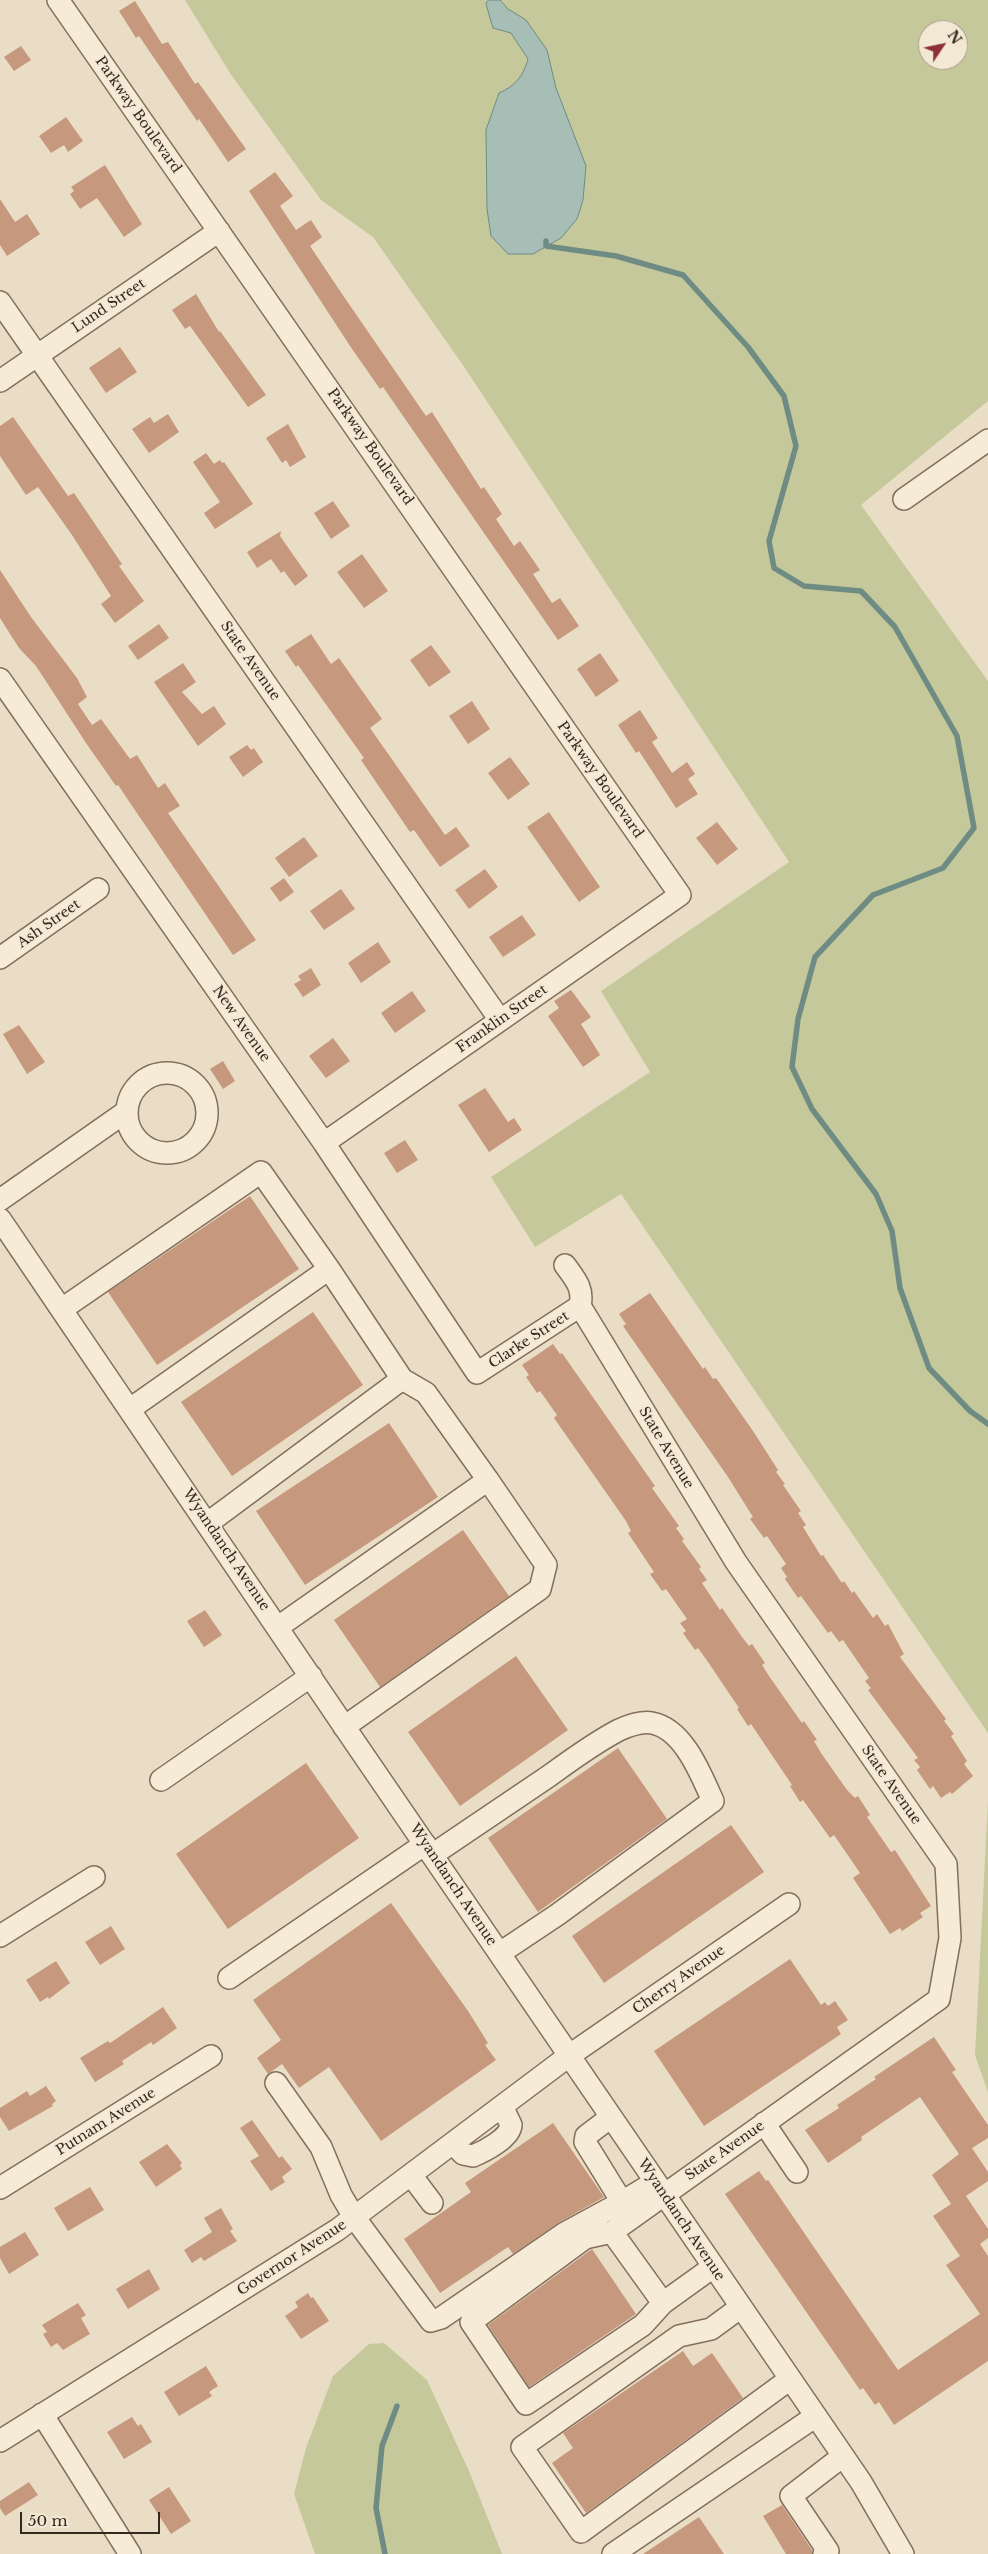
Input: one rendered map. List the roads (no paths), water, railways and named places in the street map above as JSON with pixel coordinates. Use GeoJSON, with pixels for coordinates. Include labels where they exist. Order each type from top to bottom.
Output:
{"type":"FeatureCollection","features":[{"type":"Feature","properties":{"kind":"street","name":"Parkway Boulevard"},"geometry":{"type":"LineString","coordinates":[[58,0],[680,895]]}},
{"type":"Feature","properties":{"kind":"street","name":"Lund Street"},"geometry":{"type":"LineString","coordinates":[[0,381],[218,230]]}},
{"type":"Feature","properties":{"kind":"street","name":"State Avenue"},"geometry":{"type":"LineString","coordinates":[[0,302],[500,1020]]}},
{"type":"Feature","properties":{"kind":"street"},"geometry":{"type":"LineString","coordinates":[[904,499],[988,440]]}},
{"type":"Feature","properties":{"kind":"street","name":"New Avenue"},"geometry":{"type":"LineString","coordinates":[[0,679],[324,1143],[477,1374]]}},
{"type":"Feature","properties":{"kind":"street","name":"Ash Street"},"geometry":{"type":"LineString","coordinates":[[0,958],[98,889]]}},
{"type":"Feature","properties":{"kind":"street","name":"Franklin Street"},"geometry":{"type":"LineString","coordinates":[[324,1143],[680,895]]}},
{"type":"Feature","properties":{"kind":"street"},"geometry":{"type":"LineString","coordinates":[[0,1200],[127,1111]]}},
{"type":"Feature","properties":{"kind":"street"},"geometry":{"type":"LineString","coordinates":[[62,1309],[260,1172],[329,1269],[402,1379],[426,1393],[546,1565],[540,1590],[344,1727]]}},
{"type":"Feature","properties":{"kind":"street","name":"Wyandanch Avenue"},"geometry":{"type":"LineString","coordinates":[[0,1219],[208,1523],[344,1727],[816,2416],[843,2456],[903,2554]]}},
{"type":"Feature","properties":{"kind":"street"},"geometry":{"type":"LineString","coordinates":[[565,1265],[580,1287],[582,1296],[580,1306]]}},
{"type":"Feature","properties":{"kind":"street"},"geometry":{"type":"LineString","coordinates":[[130,1409],[329,1269]]}},
{"type":"Feature","properties":{"kind":"street","name":"State Avenue"},"geometry":{"type":"LineString","coordinates":[[580,1306],[736,1562],[946,1864],[950,1938],[938,1999],[764,2124],[659,2188]]}},
{"type":"Feature","properties":{"kind":"street","name":"Clarke Street"},"geometry":{"type":"LineString","coordinates":[[477,1374],[580,1306]]}},
{"type":"Feature","properties":{"kind":"street"},"geometry":{"type":"LineString","coordinates":[[208,1523],[402,1379]]}},
{"type":"Feature","properties":{"kind":"street"},"geometry":{"type":"LineString","coordinates":[[278,1627],[488,1480]]}},
{"type":"Feature","properties":{"kind":"street"},"geometry":{"type":"LineString","coordinates":[[161,1780],[311,1676]]}},
{"type":"Feature","properties":{"kind":"street"},"geometry":{"type":"LineString","coordinates":[[229,1978],[428,1849],[621,1729],[636,1724],[652,1723],[674,1734],[701,1775],[713,1801],[558,1914],[500,1953]]}},
{"type":"Feature","properties":{"kind":"street"},"geometry":{"type":"LineString","coordinates":[[0,1936],[94,1877]]}},
{"type":"Feature","properties":{"kind":"street","name":"Cherry Avenue"},"geometry":{"type":"LineString","coordinates":[[570,2055],[789,1904]]}},
{"type":"Feature","properties":{"kind":"street","name":"Governor Avenue"},"geometry":{"type":"LineString","coordinates":[[0,2441],[329,2236],[570,2055]]}},
{"type":"Feature","properties":{"kind":"street","name":"Putnam Avenue"},"geometry":{"type":"LineString","coordinates":[[0,2188],[211,2056]]}},
{"type":"Feature","properties":{"kind":"street"},"geometry":{"type":"LineString","coordinates":[[276,2082],[321,2147],[341,2195],[354,2217],[428,2319],[434,2321],[565,2233],[622,2202],[659,2188]]}},
{"type":"Feature","properties":{"kind":"street"},"geometry":{"type":"LineString","coordinates":[[611,2117],[586,2136],[585,2142],[622,2202]]}},
{"type":"Feature","properties":{"kind":"street"},"geometry":{"type":"LineString","coordinates":[[764,2124],[796,2172]]}},
{"type":"Feature","properties":{"kind":"street"},"geometry":{"type":"LineString","coordinates":[[411,2175],[432,2203]]}},
{"type":"Feature","properties":{"kind":"street"},"geometry":{"type":"LineString","coordinates":[[659,2188],[612,2232],[585,2238],[471,2322],[526,2404],[643,2325],[663,2303],[713,2267]]}},
{"type":"Feature","properties":{"kind":"street"},"geometry":{"type":"LineString","coordinates":[[612,2232],[663,2303]]}},
{"type":"Feature","properties":{"kind":"street"},"geometry":{"type":"LineString","coordinates":[[741,2307],[711,2329],[679,2336],[635,2370],[522,2447],[581,2532],[790,2379]]}},
{"type":"Feature","properties":{"kind":"street"},"geometry":{"type":"LineString","coordinates":[[42,2414],[130,2554]]}},
{"type":"Feature","properties":{"kind":"street"},"geometry":{"type":"LineString","coordinates":[[613,2554],[816,2416]]}},
{"type":"Feature","properties":{"kind":"street"},"geometry":{"type":"LineString","coordinates":[[824,2554],[828,2551],[791,2496],[843,2456]]}},
{"type":"Feature","properties":{"kind":"water"},"geometry":{"type":"Polygon","coordinates":[[[489,0],[500,0],[508,9],[526,20],[547,50],[556,88],[586,166],[583,200],[577,219],[561,238],[533,254],[508,254],[491,236],[487,209],[486,130],[499,93],[518,80],[524,71],[528,59],[511,33],[493,28],[486,4],[489,0]]]}},
{"type":"Feature","properties":{"kind":"waterway"},"geometry":{"type":"LineString","coordinates":[[546,241],[546,246],[616,256],[683,275],[748,347],[784,396],[796,446],[769,541],[774,568],[804,586],[861,591],[895,627],[957,736],[974,828],[943,868],[873,895],[815,957],[798,1019],[792,1067],[812,1109],[876,1194],[892,1231],[900,1288],[929,1368],[970,1411],[988,1424]]}},
{"type":"Feature","properties":{"kind":"waterway"},"geometry":{"type":"LineString","coordinates":[[385,2554],[376,2508],[382,2446],[397,2406]]}}]}
